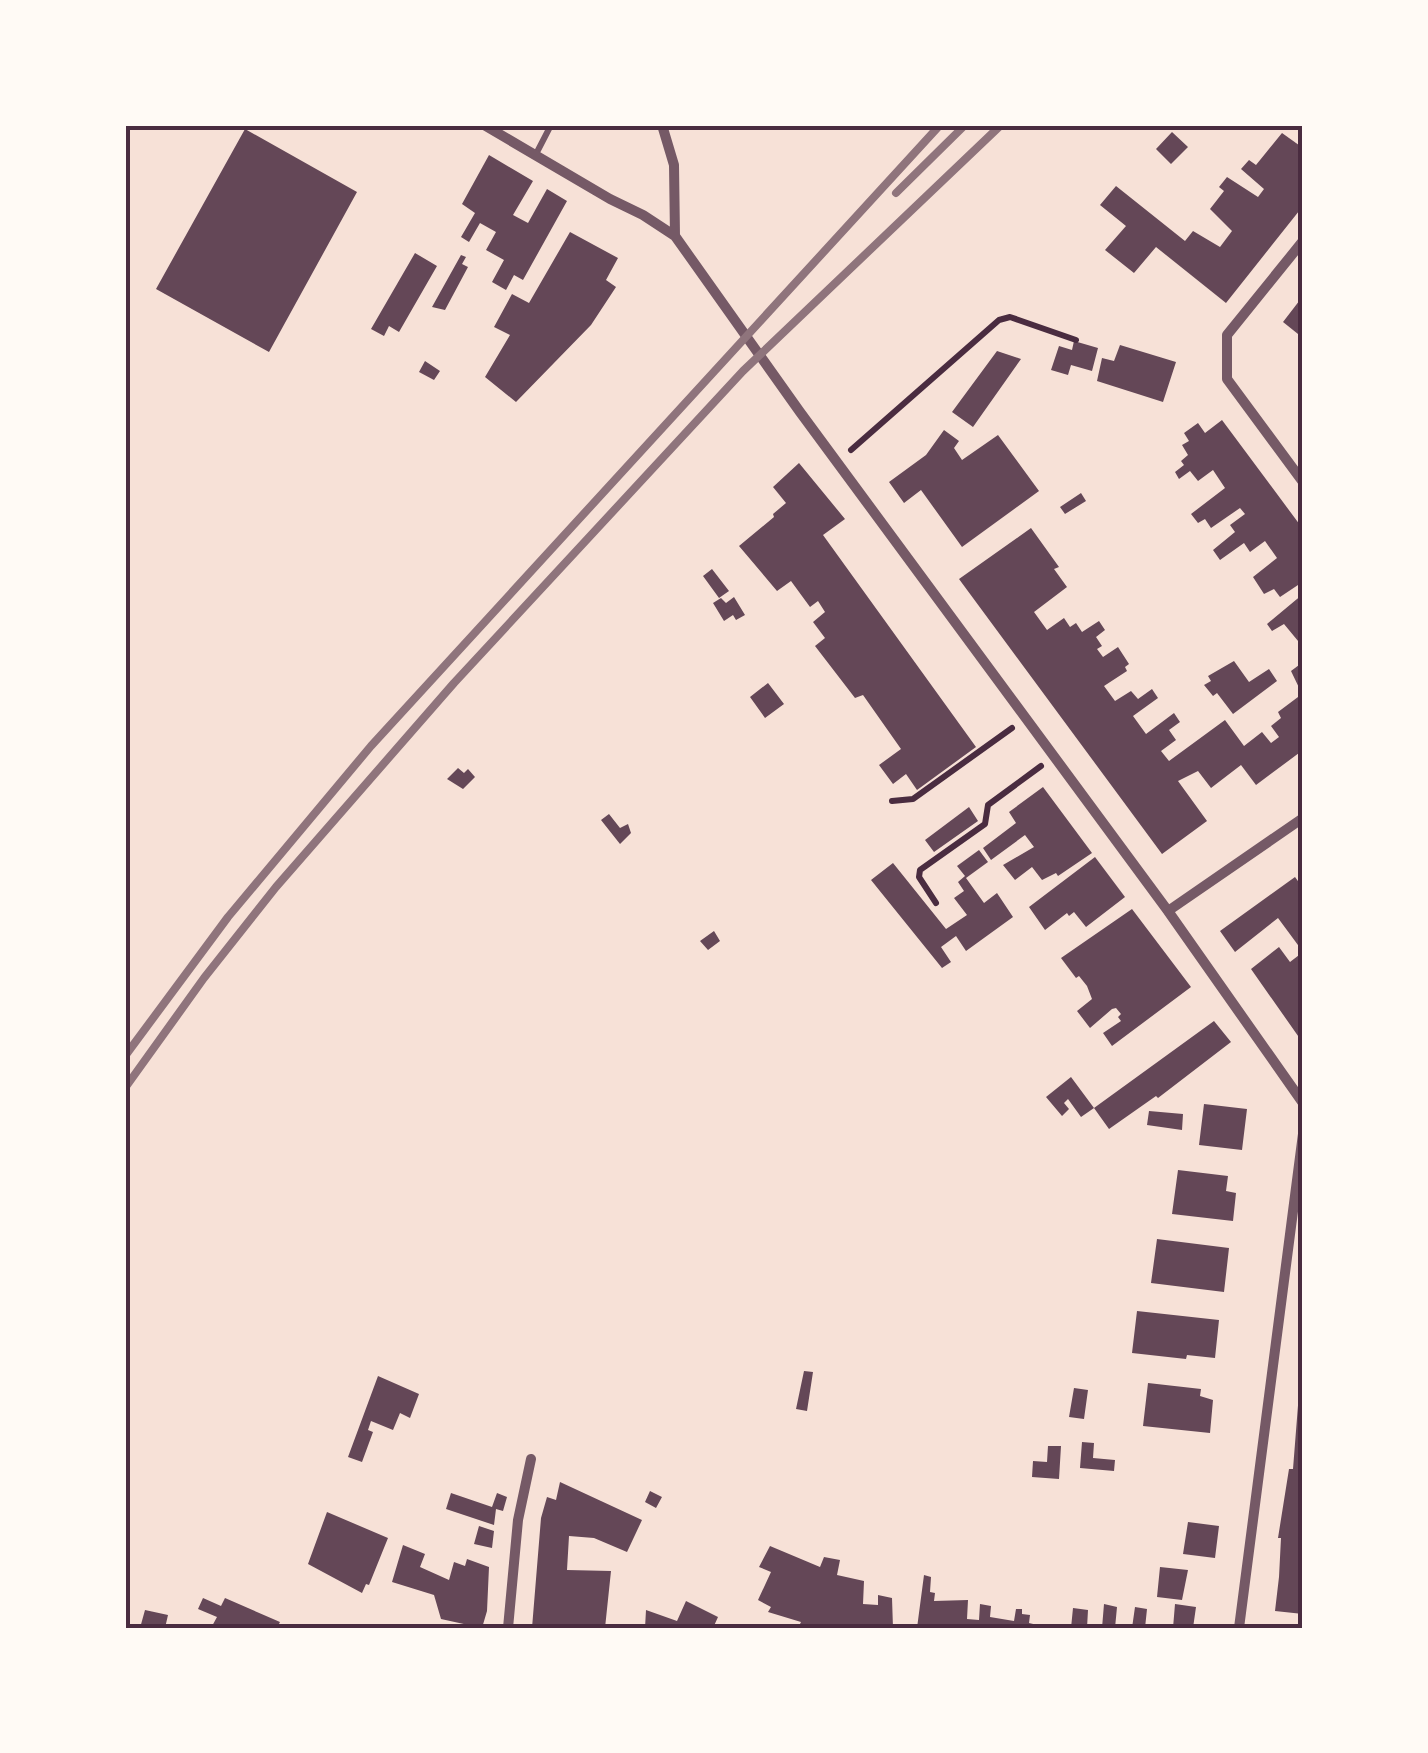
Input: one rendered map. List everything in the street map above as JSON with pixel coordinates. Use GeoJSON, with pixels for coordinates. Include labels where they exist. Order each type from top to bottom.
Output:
{"type":"FeatureCollection","features":[{"type":"Feature","properties":{"kind":"street"},"geometry":{"type":"LineString","coordinates":[[484,125],[675,236],[1168,911],[1303,1103]]}},
{"type":"Feature","properties":{"kind":"street"},"geometry":{"type":"LineString","coordinates":[[662,125],[674,165],[675,236]]}},
{"type":"Feature","properties":{"kind":"street"},"geometry":{"type":"LineString","coordinates":[[1303,241],[1227,335],[1227,379],[1303,482]]}},
{"type":"Feature","properties":{"kind":"street"},"geometry":{"type":"LineString","coordinates":[[1168,911],[1303,818]]}},
{"type":"Feature","properties":{"kind":"street"},"geometry":{"type":"LineString","coordinates":[[1239,1628],[1303,1134]]}},
{"type":"Feature","properties":{"kind":"street"},"geometry":{"type":"LineString","coordinates":[[508,1628],[518,1520],[532,1459]]}},
{"type":"Feature","properties":{"kind":"lane"},"geometry":{"type":"LineString","coordinates":[[536,154],[551,125]]}},
{"type":"Feature","properties":{"kind":"path"},"geometry":{"type":"LineString","coordinates":[[838,461],[999,320],[1010,317],[1076,340]]}},
{"type":"Feature","properties":{"kind":"path"},"geometry":{"type":"LineString","coordinates":[[892,802],[913,799],[1026,718]]}},
{"type":"Feature","properties":{"kind":"path"},"geometry":{"type":"LineString","coordinates":[[936,903],[920,878],[920,870],[985,824],[988,804],[1054,757]]}},
{"type":"Feature","properties":{"kind":"building"},"geometry":{"type":"Polygon","coordinates":[[[245,129],[357,192],[269,352],[156,289],[245,129]]]}},
{"type":"Feature","properties":{"kind":"building"},"geometry":{"type":"Polygon","coordinates":[[[1172,132],[1188,147],[1171,164],[1156,149],[1172,132]]]}},
{"type":"Feature","properties":{"kind":"building"},"geometry":{"type":"Polygon","coordinates":[[[1282,133],[1303,148],[1303,206],[1226,303],[1156,247],[1134,273],[1105,250],[1126,226],[1100,205],[1116,186],[1185,241],[1193,231],[1220,247],[1232,231],[1210,209],[1224,191],[1219,187],[1227,177],[1258,197],[1264,189],[1241,169],[1249,160],[1256,165],[1282,133]]]}},
{"type":"Feature","properties":{"kind":"building"},"geometry":{"type":"Polygon","coordinates":[[[489,155],[533,181],[513,215],[528,223],[547,189],[567,201],[523,280],[514,275],[506,290],[492,282],[504,260],[486,250],[496,232],[480,223],[469,242],[461,237],[475,213],[462,204],[489,155]]]}},
{"type":"Feature","properties":{"kind":"building"},"geometry":{"type":"Polygon","coordinates":[[[570,232],[618,258],[606,280],[616,287],[591,325],[516,402],[485,377],[510,335],[494,327],[512,294],[529,303],[570,232]]]}},
{"type":"Feature","properties":{"kind":"building"},"geometry":{"type":"Polygon","coordinates":[[[415,253],[437,266],[399,332],[389,326],[384,336],[371,329],[415,253]]]}},
{"type":"Feature","properties":{"kind":"building"},"geometry":{"type":"Polygon","coordinates":[[[461,255],[466,257],[462,264],[468,267],[445,310],[432,307],[461,255]]]}},
{"type":"Feature","properties":{"kind":"building"},"geometry":{"type":"Polygon","coordinates":[[[1303,296],[1303,338],[1283,322],[1303,296]]]}},
{"type":"Feature","properties":{"kind":"building"},"geometry":{"type":"Polygon","coordinates":[[[1074,341],[1098,348],[1092,371],[1071,365],[1068,375],[1051,370],[1059,346],[1072,350],[1074,341]]]}},
{"type":"Feature","properties":{"kind":"building"},"geometry":{"type":"Polygon","coordinates":[[[1120,345],[1176,362],[1163,402],[1097,381],[1102,358],[1114,361],[1120,345]]]}},
{"type":"Feature","properties":{"kind":"building"},"geometry":{"type":"Polygon","coordinates":[[[997,351],[1021,359],[973,427],[952,412],[997,351]]]}},
{"type":"Feature","properties":{"kind":"building"},"geometry":{"type":"Polygon","coordinates":[[[425,361],[440,371],[434,380],[419,372],[425,361]]]}},
{"type":"Feature","properties":{"kind":"building"},"geometry":{"type":"Polygon","coordinates":[[[1222,420],[1303,529],[1303,592],[1298,585],[1280,597],[1274,589],[1264,594],[1253,577],[1277,558],[1265,541],[1250,552],[1244,543],[1220,560],[1213,550],[1235,532],[1230,525],[1245,514],[1240,508],[1211,528],[1205,519],[1198,523],[1191,514],[1225,488],[1213,470],[1198,481],[1190,471],[1179,479],[1175,472],[1188,455],[1182,445],[1189,441],[1184,433],[1198,423],[1205,433],[1222,420]]]}},
{"type":"Feature","properties":{"kind":"building"},"geometry":{"type":"Polygon","coordinates":[[[944,430],[959,441],[954,448],[962,460],[998,435],[1039,491],[962,547],[921,490],[904,503],[889,482],[926,455],[944,430]]]}},
{"type":"Feature","properties":{"kind":"building"},"geometry":{"type":"Polygon","coordinates":[[[799,463],[845,519],[823,535],[976,747],[917,790],[906,774],[893,784],[879,765],[901,749],[863,695],[855,698],[815,646],[825,638],[813,622],[825,612],[818,601],[810,607],[791,581],[777,591],[739,546],[786,503],[773,487],[799,463]]]}},
{"type":"Feature","properties":{"kind":"building"},"geometry":{"type":"Polygon","coordinates":[[[1081,493],[1086,501],[1065,514],[1060,507],[1081,493]]]}},
{"type":"Feature","properties":{"kind":"building"},"geometry":{"type":"Polygon","coordinates":[[[1031,528],[1059,567],[1054,569],[1067,587],[1034,612],[1047,630],[1064,618],[1070,627],[1076,623],[1082,632],[1099,621],[1105,630],[1096,637],[1102,646],[1097,649],[1103,657],[1118,647],[1129,664],[1125,667],[1127,671],[1104,686],[1115,701],[1131,691],[1138,699],[1152,689],[1158,698],[1133,716],[1146,734],[1174,713],[1180,722],[1169,730],[1176,740],[1161,751],[1169,761],[1225,720],[1244,746],[1262,732],[1271,743],[1279,737],[1271,726],[1281,718],[1278,712],[1298,697],[1303,704],[1303,750],[1256,785],[1241,765],[1211,788],[1198,771],[1178,781],[1207,821],[1162,854],[959,579],[1031,528]]]}},
{"type":"Feature","properties":{"kind":"building"},"geometry":{"type":"Polygon","coordinates":[[[712,569],[729,591],[719,598],[703,576],[712,569]]]}},
{"type":"Feature","properties":{"kind":"building"},"geometry":{"type":"Polygon","coordinates":[[[1303,594],[1303,647],[1284,624],[1272,631],[1267,624],[1303,594]]]}},
{"type":"Feature","properties":{"kind":"building"},"geometry":{"type":"Polygon","coordinates":[[[734,597],[745,615],[736,620],[733,615],[724,621],[713,603],[721,598],[726,603],[734,597]]]}},
{"type":"Feature","properties":{"kind":"building"},"geometry":{"type":"Polygon","coordinates":[[[1234,661],[1249,682],[1269,669],[1277,681],[1233,714],[1217,693],[1213,696],[1204,685],[1211,681],[1208,676],[1234,661]]]}},
{"type":"Feature","properties":{"kind":"building"},"geometry":{"type":"Polygon","coordinates":[[[1303,662],[1303,696],[1291,671],[1303,662]]]}},
{"type":"Feature","properties":{"kind":"building"},"geometry":{"type":"Polygon","coordinates":[[[768,683],[784,704],[765,718],[750,697],[768,683]]]}},
{"type":"Feature","properties":{"kind":"building"},"geometry":{"type":"Polygon","coordinates":[[[458,768],[464,773],[468,769],[475,777],[463,789],[447,779],[458,768]]]}},
{"type":"Feature","properties":{"kind":"building"},"geometry":{"type":"Polygon","coordinates":[[[1043,787],[1092,853],[1058,876],[1056,873],[1042,880],[1032,867],[1015,880],[1003,865],[1034,847],[1025,835],[991,860],[983,848],[1016,823],[1009,812],[1043,787]]]}},
{"type":"Feature","properties":{"kind":"building"},"geometry":{"type":"Polygon","coordinates":[[[969,807],[978,821],[934,852],[925,840],[969,807]]]}},
{"type":"Feature","properties":{"kind":"building"},"geometry":{"type":"Polygon","coordinates":[[[609,814],[620,828],[628,824],[631,833],[620,844],[601,820],[609,814]]]}},
{"type":"Feature","properties":{"kind":"building"},"geometry":{"type":"Polygon","coordinates":[[[979,850],[988,862],[966,878],[984,903],[997,893],[1013,917],[966,951],[956,936],[941,947],[951,962],[942,968],[871,880],[893,863],[946,929],[967,915],[954,898],[964,891],[958,882],[965,876],[957,866],[979,850]]]}},
{"type":"Feature","properties":{"kind":"building"},"geometry":{"type":"Polygon","coordinates":[[[1095,857],[1125,897],[1086,927],[1074,912],[1045,930],[1029,907],[1095,857]]]}},
{"type":"Feature","properties":{"kind":"building"},"geometry":{"type":"Polygon","coordinates":[[[1295,877],[1303,888],[1303,952],[1278,918],[1235,952],[1220,931],[1295,877]]]}},
{"type":"Feature","properties":{"kind":"building"},"geometry":{"type":"Polygon","coordinates":[[[1132,909],[1191,987],[1112,1046],[1103,1033],[1121,1021],[1121,1014],[1112,1009],[1090,1028],[1077,1011],[1092,999],[1087,986],[1061,958],[1132,909]]]}},
{"type":"Feature","properties":{"kind":"building"},"geometry":{"type":"Polygon","coordinates":[[[714,931],[720,941],[708,950],[700,941],[714,931]]]}},
{"type":"Feature","properties":{"kind":"building"},"geometry":{"type":"Polygon","coordinates":[[[1279,947],[1290,962],[1303,952],[1303,1043],[1251,969],[1279,947]]]}},
{"type":"Feature","properties":{"kind":"building"},"geometry":{"type":"Polygon","coordinates":[[[1214,1021],[1231,1042],[1158,1098],[1109,1129],[1094,1108],[1214,1021]]]}},
{"type":"Feature","properties":{"kind":"building"},"geometry":{"type":"Polygon","coordinates":[[[1071,1077],[1094,1108],[1081,1117],[1068,1099],[1064,1103],[1069,1109],[1062,1116],[1046,1097],[1071,1077]]]}},
{"type":"Feature","properties":{"kind":"building"},"geometry":{"type":"Polygon","coordinates":[[[1204,1104],[1247,1109],[1242,1150],[1199,1145],[1204,1104]]]}},
{"type":"Feature","properties":{"kind":"building"},"geometry":{"type":"Polygon","coordinates":[[[1149,1111],[1183,1114],[1182,1130],[1147,1125],[1149,1111]]]}},
{"type":"Feature","properties":{"kind":"building"},"geometry":{"type":"Polygon","coordinates":[[[1178,1170],[1228,1176],[1226,1191],[1236,1193],[1233,1221],[1172,1214],[1178,1170]]]}},
{"type":"Feature","properties":{"kind":"building"},"geometry":{"type":"Polygon","coordinates":[[[1157,1239],[1229,1248],[1224,1292],[1151,1283],[1157,1239]]]}},
{"type":"Feature","properties":{"kind":"building"},"geometry":{"type":"Polygon","coordinates":[[[1137,1311],[1219,1320],[1215,1358],[1132,1353],[1137,1311]]]}},
{"type":"Feature","properties":{"kind":"building"},"geometry":{"type":"Polygon","coordinates":[[[804,1371],[813,1372],[807,1411],[796,1409],[804,1371]]]}},
{"type":"Feature","properties":{"kind":"building"},"geometry":{"type":"Polygon","coordinates":[[[378,1376],[419,1394],[410,1418],[400,1413],[393,1430],[371,1421],[368,1430],[373,1432],[362,1462],[348,1457],[378,1376]]]}},
{"type":"Feature","properties":{"kind":"building"},"geometry":{"type":"Polygon","coordinates":[[[1300,1380],[1303,1614],[1275,1611],[1278,1538],[1289,1469],[1293,1469],[1300,1380]]]}},
{"type":"Feature","properties":{"kind":"building"},"geometry":{"type":"Polygon","coordinates":[[[1148,1383],[1201,1389],[1200,1396],[1213,1400],[1210,1433],[1143,1426],[1148,1383]]]}},
{"type":"Feature","properties":{"kind":"building"},"geometry":{"type":"Polygon","coordinates":[[[1074,1388],[1088,1390],[1084,1419],[1069,1417],[1074,1388]]]}},
{"type":"Feature","properties":{"kind":"building"},"geometry":{"type":"Polygon","coordinates":[[[1082,1442],[1094,1443],[1093,1458],[1115,1460],[1114,1471],[1080,1468],[1082,1442]]]}},
{"type":"Feature","properties":{"kind":"building"},"geometry":{"type":"Polygon","coordinates":[[[1048,1446],[1061,1446],[1059,1479],[1032,1477],[1033,1461],[1047,1462],[1048,1446]]]}},
{"type":"Feature","properties":{"kind":"building"},"geometry":{"type":"Polygon","coordinates":[[[560,1482],[642,1520],[627,1552],[594,1538],[569,1536],[567,1570],[611,1571],[605,1628],[532,1628],[541,1518],[547,1497],[556,1500],[560,1482]]]}},
{"type":"Feature","properties":{"kind":"building"},"geometry":{"type":"Polygon","coordinates":[[[650,1491],[662,1497],[656,1508],[645,1502],[650,1491]]]}},
{"type":"Feature","properties":{"kind":"building"},"geometry":{"type":"Polygon","coordinates":[[[451,1493],[492,1507],[497,1493],[507,1497],[503,1511],[496,1509],[494,1525],[446,1509],[451,1493]]]}},
{"type":"Feature","properties":{"kind":"building"},"geometry":{"type":"Polygon","coordinates":[[[327,1512],[388,1538],[362,1593],[308,1564],[327,1512]]]}},
{"type":"Feature","properties":{"kind":"building"},"geometry":{"type":"Polygon","coordinates":[[[1188,1522],[1219,1526],[1215,1558],[1183,1554],[1188,1522]]]}},
{"type":"Feature","properties":{"kind":"building"},"geometry":{"type":"Polygon","coordinates":[[[479,1526],[494,1531],[492,1548],[474,1544],[479,1526]]]}},
{"type":"Feature","properties":{"kind":"building"},"geometry":{"type":"Polygon","coordinates":[[[403,1545],[425,1554],[420,1567],[449,1580],[454,1562],[465,1566],[467,1559],[489,1567],[487,1611],[482,1628],[441,1619],[434,1595],[392,1582],[403,1545]]]}},
{"type":"Feature","properties":{"kind":"building"},"geometry":{"type":"Polygon","coordinates":[[[770,1546],[820,1567],[824,1557],[840,1560],[837,1575],[864,1581],[863,1604],[878,1605],[878,1595],[892,1598],[893,1628],[798,1628],[801,1622],[768,1612],[771,1607],[758,1600],[771,1572],[759,1567],[770,1546]]]}},
{"type":"Feature","properties":{"kind":"building"},"geometry":{"type":"Polygon","coordinates":[[[1160,1567],[1188,1570],[1182,1600],[1157,1597],[1160,1567]]]}},
{"type":"Feature","properties":{"kind":"building"},"geometry":{"type":"Polygon","coordinates":[[[924,1575],[931,1577],[934,1601],[968,1600],[967,1619],[979,1620],[980,1604],[991,1606],[990,1617],[1014,1621],[1016,1609],[1022,1609],[1022,1614],[1030,1615],[1029,1623],[1050,1628],[917,1628],[924,1575]]]}},
{"type":"Feature","properties":{"kind":"building"},"geometry":{"type":"Polygon","coordinates":[[[203,1598],[221,1606],[225,1598],[280,1622],[277,1628],[211,1628],[217,1617],[198,1609],[203,1598]]]}},
{"type":"Feature","properties":{"kind":"building"},"geometry":{"type":"Polygon","coordinates":[[[686,1601],[718,1617],[713,1628],[645,1628],[646,1610],[677,1621],[686,1601]]]}},
{"type":"Feature","properties":{"kind":"building"},"geometry":{"type":"Polygon","coordinates":[[[1104,1604],[1117,1607],[1115,1628],[1102,1628],[1104,1604]]]}},
{"type":"Feature","properties":{"kind":"building"},"geometry":{"type":"Polygon","coordinates":[[[1175,1604],[1196,1607],[1193,1628],[1173,1628],[1175,1604]]]}},
{"type":"Feature","properties":{"kind":"building"},"geometry":{"type":"Polygon","coordinates":[[[1135,1607],[1147,1609],[1145,1628],[1132,1628],[1135,1607]]]}},
{"type":"Feature","properties":{"kind":"building"},"geometry":{"type":"Polygon","coordinates":[[[1073,1608],[1088,1610],[1087,1628],[1071,1628],[1073,1608]]]}},
{"type":"Feature","properties":{"kind":"building"},"geometry":{"type":"Polygon","coordinates":[[[145,1610],[168,1615],[165,1628],[140,1628],[145,1610]]]}},
{"type":"Feature","properties":{"kind":"railway"},"geometry":{"type":"LineString","coordinates":[[125,1056],[228,917],[371,746],[940,125]]}},
{"type":"Feature","properties":{"kind":"railway"},"geometry":{"type":"LineString","coordinates":[[896,193],[965,125]]}},
{"type":"Feature","properties":{"kind":"railway"},"geometry":{"type":"LineString","coordinates":[[125,1088],[276,887],[454,683],[743,371],[1001,125]]}}]}
